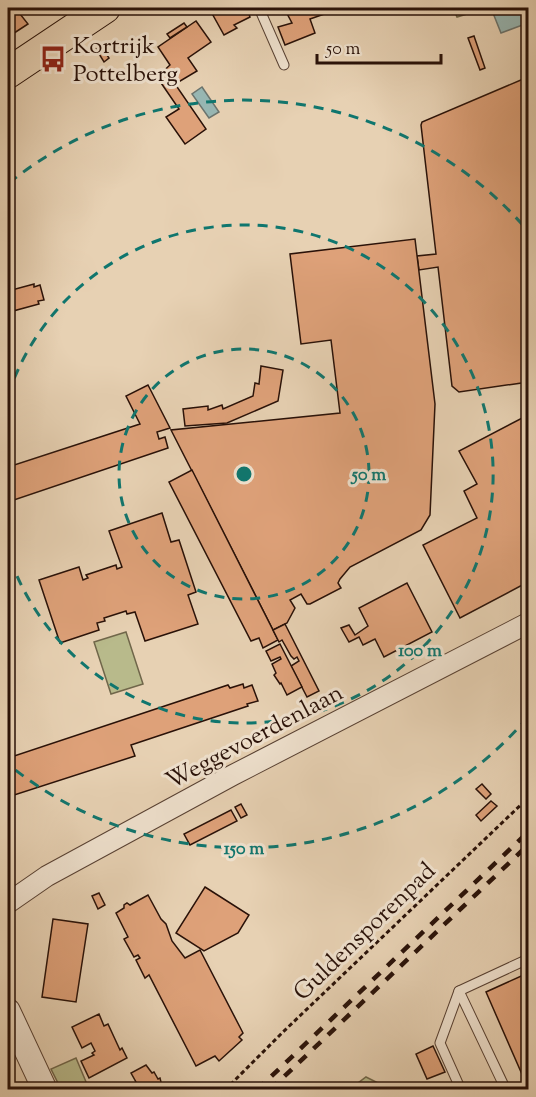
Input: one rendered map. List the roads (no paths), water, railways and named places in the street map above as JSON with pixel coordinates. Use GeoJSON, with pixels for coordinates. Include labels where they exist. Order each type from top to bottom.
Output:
{"type":"FeatureCollection","features":[{"type":"Feature","properties":{"kind":"main road"},"geometry":{"type":"LineString","coordinates":[[8,73],[105,8]]}},
{"type":"Feature","properties":{"kind":"street","name":"Weggevoerdenlaan"},"geometry":{"type":"LineString","coordinates":[[8,903],[47,876],[233,775],[528,623]]}},
{"type":"Feature","properties":{"kind":"street"},"geometry":{"type":"LineString","coordinates":[[8,1011],[45,1089]]}},
{"type":"Feature","properties":{"kind":"lane"},"geometry":{"type":"LineString","coordinates":[[259,8],[284,65]]}},
{"type":"Feature","properties":{"kind":"lane"},"geometry":{"type":"LineString","coordinates":[[461,1089],[440,1043],[459,991],[528,959]]}},
{"type":"Feature","properties":{"kind":"lane"},"geometry":{"type":"LineString","coordinates":[[459,991],[506,1089]]}},
{"type":"Feature","properties":{"kind":"water"},"geometry":{"type":"Polygon","coordinates":[[[491,8],[528,8],[528,23],[501,33],[491,8]]]}},
{"type":"Feature","properties":{"kind":"water"},"geometry":{"type":"Polygon","coordinates":[[[202,87],[219,112],[209,118],[192,94],[202,87]]]}},
{"type":"Feature","properties":{"kind":"railway"},"geometry":{"type":"LineString","coordinates":[[257,1090],[528,832]]}},
{"type":"Feature","properties":{"kind":"railway"},"geometry":{"type":"LineString","coordinates":[[270,1090],[528,845]]}},
{"type":"Feature","properties":{"kind":"place","name":"Kortrijk Pottelberg"},"geometry":{"type":"Point","coordinates":[53,59]}}]}
